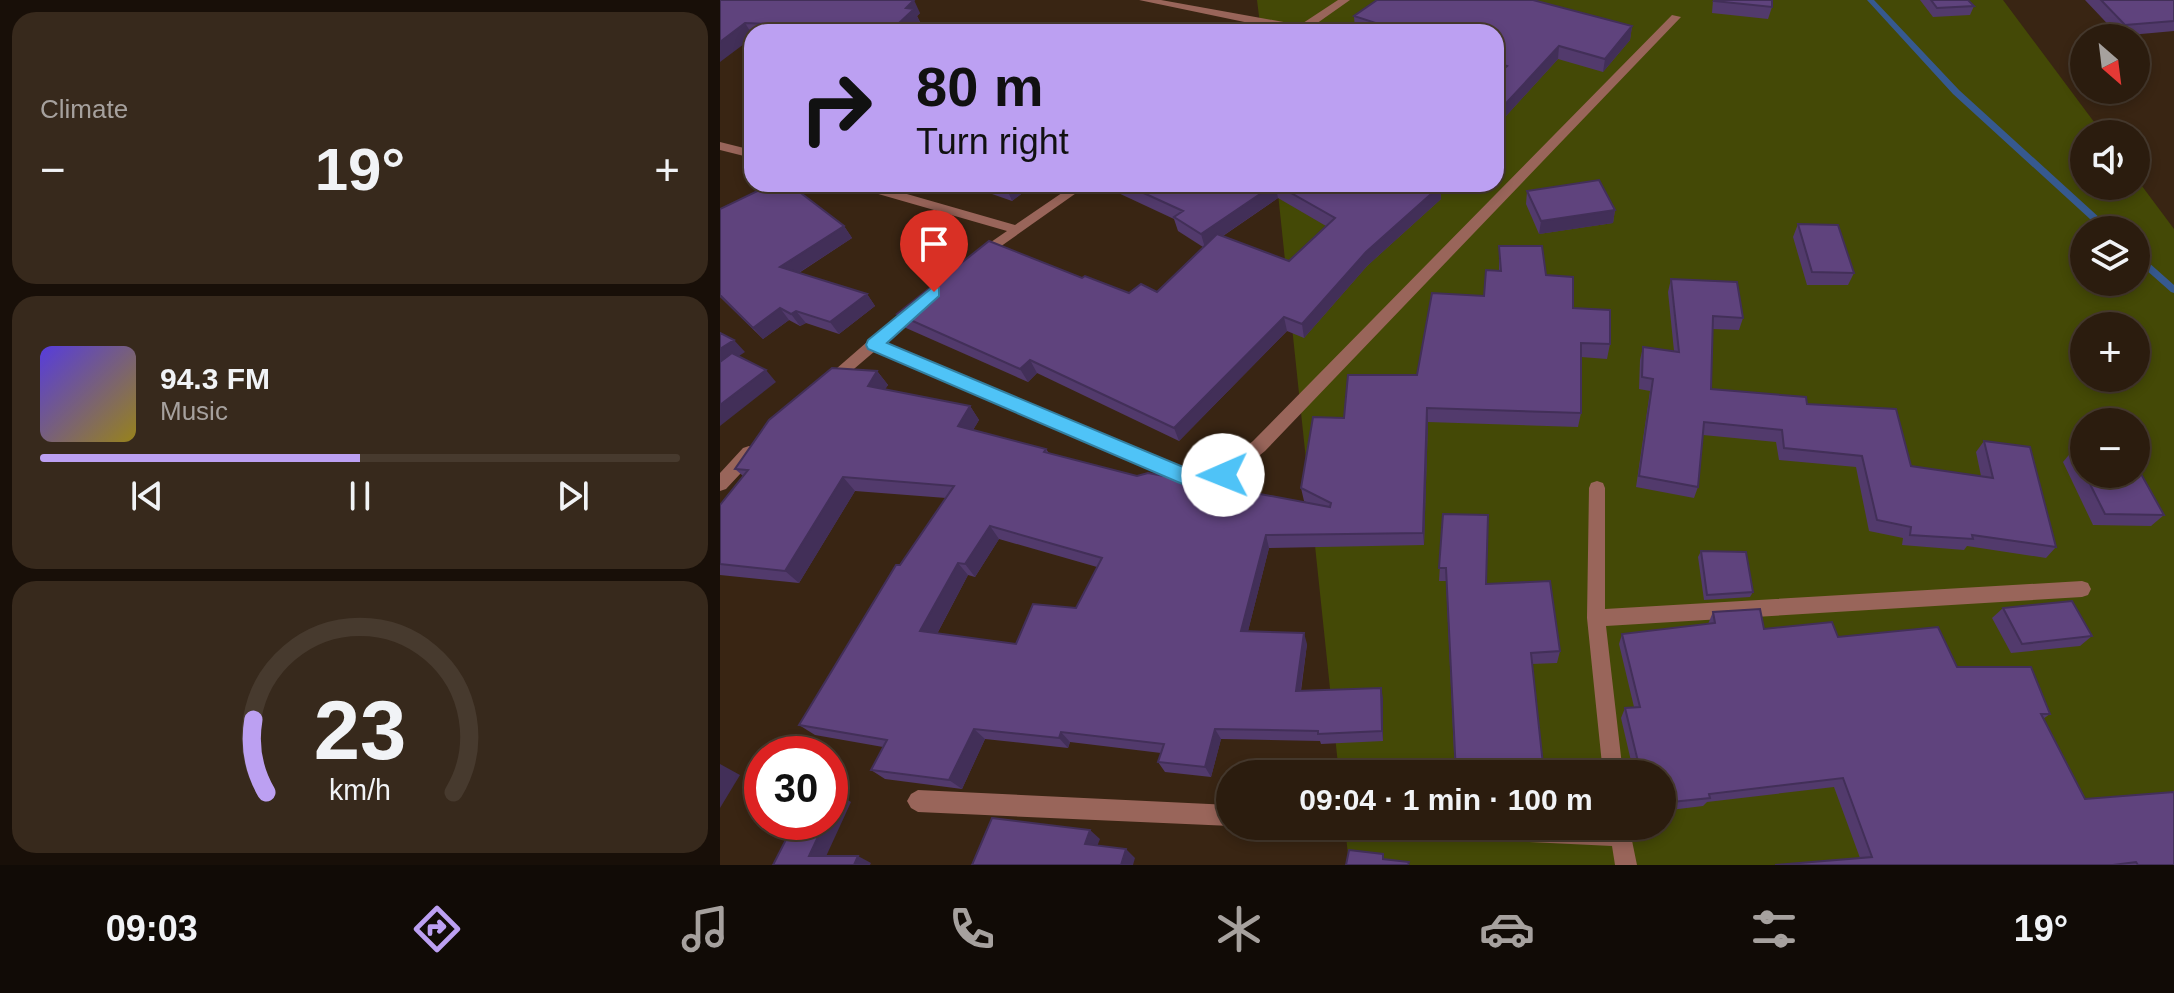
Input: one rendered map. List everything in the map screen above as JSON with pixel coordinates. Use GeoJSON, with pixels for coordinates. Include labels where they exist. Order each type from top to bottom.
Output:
{"type":"FeatureCollection","features":[{"type":"Feature","properties":{"kind":"street"},"geometry":{"type":"LineString","coordinates":[[1144,0],[1269,24]]}},
{"type":"Feature","properties":{"kind":"street"},"geometry":{"type":"LineString","coordinates":[[1309,24],[1345,0]]}},
{"type":"Feature","properties":{"kind":"street"},"geometry":{"type":"LineString","coordinates":[[874,345],[1187,477],[1223,475],[1259,446],[1676,17]]}},
{"type":"Feature","properties":{"kind":"street"},"geometry":{"type":"LineString","coordinates":[[720,146],[744,152]]}},
{"type":"Feature","properties":{"kind":"street"},"geometry":{"type":"LineString","coordinates":[[886,192],[1018,230]]}},
{"type":"Feature","properties":{"kind":"street"},"geometry":{"type":"LineString","coordinates":[[966,266],[1072,192]]}},
{"type":"Feature","properties":{"kind":"street"},"geometry":{"type":"LineString","coordinates":[[819,390],[931,295]]}},
{"type":"Feature","properties":{"kind":"street"},"geometry":{"type":"LineString","coordinates":[[720,484],[764,438]]}},
{"type":"Feature","properties":{"kind":"street"},"geometry":{"type":"LineString","coordinates":[[1597,488],[1596,618],[1611,760]]}},
{"type":"Feature","properties":{"kind":"street"},"geometry":{"type":"LineString","coordinates":[[1596,618],[2082,589]]}},
{"type":"Feature","properties":{"kind":"street"},"geometry":{"type":"LineString","coordinates":[[918,801],[1216,815]]}},
{"type":"Feature","properties":{"kind":"street"},"geometry":{"type":"LineString","coordinates":[[1621,840],[1626,865]]}},
{"type":"Feature","properties":{"kind":"green space"},"geometry":{"type":"Polygon","coordinates":[[[1257,0],[2003,0],[2070,90],[2070,104],[2081,104],[2093,120],[2070,120],[2070,200],[2150,200],[2150,197],[2174,229],[2174,865],[1349,865],[1346,840],[1676,840],[1676,760],[1338,760],[1278,192],[1504,192],[1504,24],[1260,24],[1257,0]]]}},
{"type":"Feature","properties":{"kind":"building"},"geometry":{"type":"Polygon","coordinates":[[[720,0],[914,0],[906,8],[914,9],[899,23],[906,24],[745,23],[720,42],[720,0]]]}},
{"type":"Feature","properties":{"kind":"building"},"geometry":{"type":"Polygon","coordinates":[[[1377,0],[1533,0],[1632,26],[1605,59],[1559,46],[1504,105],[1504,68],[1507,66],[1504,65],[1504,24],[1378,24],[1354,16],[1377,0]]]}},
{"type":"Feature","properties":{"kind":"building"},"geometry":{"type":"Polygon","coordinates":[[[1772,0],[1772,7],[1714,1],[1772,0]]]}},
{"type":"Feature","properties":{"kind":"building"},"geometry":{"type":"Polygon","coordinates":[[[1931,0],[1968,0],[1974,6],[1937,8],[1931,0]]]}},
{"type":"Feature","properties":{"kind":"building"},"geometry":{"type":"Polygon","coordinates":[[[2101,0],[2174,0],[2174,21],[2124,24],[2101,0]]]}},
{"type":"Feature","properties":{"kind":"building"},"geometry":{"type":"Polygon","coordinates":[[[1599,180],[1615,210],[1541,221],[1527,191],[1599,180]]]}},
{"type":"Feature","properties":{"kind":"building"},"geometry":{"type":"Polygon","coordinates":[[[755,192],[799,192],[844,226],[780,267],[867,294],[830,322],[796,311],[791,314],[780,308],[753,328],[720,295],[720,209],[755,192]]]}},
{"type":"Feature","properties":{"kind":"building"},"geometry":{"type":"Polygon","coordinates":[[[1141,192],[1263,192],[1201,234],[1174,217],[1183,211],[1141,192]]]}},
{"type":"Feature","properties":{"kind":"building"},"geometry":{"type":"Polygon","coordinates":[[[1289,192],[1433,192],[1366,252],[1302,324],[1284,317],[1174,428],[1030,360],[1020,369],[897,314],[989,241],[1129,293],[1141,284],[1157,292],[1217,234],[1289,261],[1335,218],[1289,192]]]}},
{"type":"Feature","properties":{"kind":"building"},"geometry":{"type":"Polygon","coordinates":[[[1798,224],[1838,225],[1854,273],[1812,272],[1798,224]]]}},
{"type":"Feature","properties":{"kind":"building"},"geometry":{"type":"Polygon","coordinates":[[[1499,246],[1542,246],[1546,275],[1573,277],[1573,308],[1610,310],[1610,344],[1581,343],[1581,413],[1427,408],[1423,533],[1266,535],[1241,631],[1304,633],[1296,691],[1381,688],[1382,731],[1318,734],[1318,731],[1215,729],[1205,767],[1158,762],[1164,744],[1061,732],[1059,738],[974,729],[949,780],[871,770],[887,740],[799,725],[896,565],[900,565],[954,486],[843,477],[785,571],[720,564],[720,505],[748,470],[735,469],[769,420],[832,368],[877,371],[868,386],[970,406],[958,426],[1046,449],[1044,452],[1137,476],[1148,473],[1330,507],[1331,503],[1301,488],[1313,417],[1344,418],[1348,375],[1417,375],[1432,293],[1484,296],[1486,270],[1501,271],[1499,246]],[[990,526],[965,564],[958,563],[920,631],[1016,644],[1033,604],[1076,608],[1102,558],[990,526]]]}},
{"type":"Feature","properties":{"kind":"building"},"geometry":{"type":"Polygon","coordinates":[[[1671,279],[1737,282],[1743,318],[1713,316],[1711,389],[1806,397],[1807,404],[1896,409],[1911,466],[1993,478],[1984,441],[2030,447],[2056,547],[1972,535],[1973,539],[1910,535],[1911,527],[1877,520],[1862,456],[1784,448],[1782,430],[1704,422],[1698,487],[1639,476],[1653,379],[1642,377],[1643,347],[1679,352],[1671,279]]]}},
{"type":"Feature","properties":{"kind":"building"},"geometry":{"type":"Polygon","coordinates":[[[720,333],[734,340],[720,349],[720,333]]]}},
{"type":"Feature","properties":{"kind":"building"},"geometry":{"type":"Polygon","coordinates":[[[732,353],[766,370],[720,405],[720,362],[732,353]]]}},
{"type":"Feature","properties":{"kind":"building"},"geometry":{"type":"Polygon","coordinates":[[[2092,488],[2149,488],[2164,515],[2105,514],[2092,488]]]}},
{"type":"Feature","properties":{"kind":"building"},"geometry":{"type":"Polygon","coordinates":[[[1443,514],[1488,515],[1486,584],[1550,581],[1560,651],[1531,653],[1542,760],[1455,760],[1446,568],[1439,568],[1443,514]]]}},
{"type":"Feature","properties":{"kind":"building"},"geometry":{"type":"Polygon","coordinates":[[[1701,551],[1746,552],[1753,592],[1707,595],[1701,551]]]}},
{"type":"Feature","properties":{"kind":"building"},"geometry":{"type":"Polygon","coordinates":[[[2072,601],[2092,636],[2022,644],[2003,608],[2072,601]]]}},
{"type":"Feature","properties":{"kind":"building"},"geometry":{"type":"Polygon","coordinates":[[[1760,609],[1764,629],[1832,622],[1838,637],[1938,627],[1957,667],[2031,667],[2050,714],[2041,714],[2085,799],[2174,792],[2174,865],[2138,865],[2136,862],[2113,865],[1775,865],[1872,857],[1843,778],[1709,794],[1710,798],[1676,802],[1676,760],[1638,760],[1625,708],[1640,707],[1622,634],[1715,623],[1713,612],[1760,609]]]}},
{"type":"Feature","properties":{"kind":"building"},"geometry":{"type":"Polygon","coordinates":[[[992,818],[1090,830],[1085,844],[1126,849],[1121,865],[972,865],[992,818]]]}},
{"type":"Feature","properties":{"kind":"building"},"geometry":{"type":"Polygon","coordinates":[[[786,840],[817,840],[809,856],[858,856],[854,865],[773,865],[786,840]]]}},
{"type":"Feature","properties":{"kind":"building"},"geometry":{"type":"Polygon","coordinates":[[[1349,850],[1383,854],[1383,859],[1409,862],[1408,865],[1346,865],[1349,850]]]}},
{"type":"Feature","properties":{"kind":"waterway"},"geometry":{"type":"LineString","coordinates":[[1870,0],[1956,92],[2093,216]]}},
{"type":"Feature","properties":{"kind":"waterway"},"geometry":{"type":"LineString","coordinates":[[2150,269],[2174,290]]}},
{"type":"Feature","properties":{"kind":"route"},"geometry":{"type":"LineString","coordinates":[[934,292],[874,345],[1187,477],[1223,475]]}}]}
